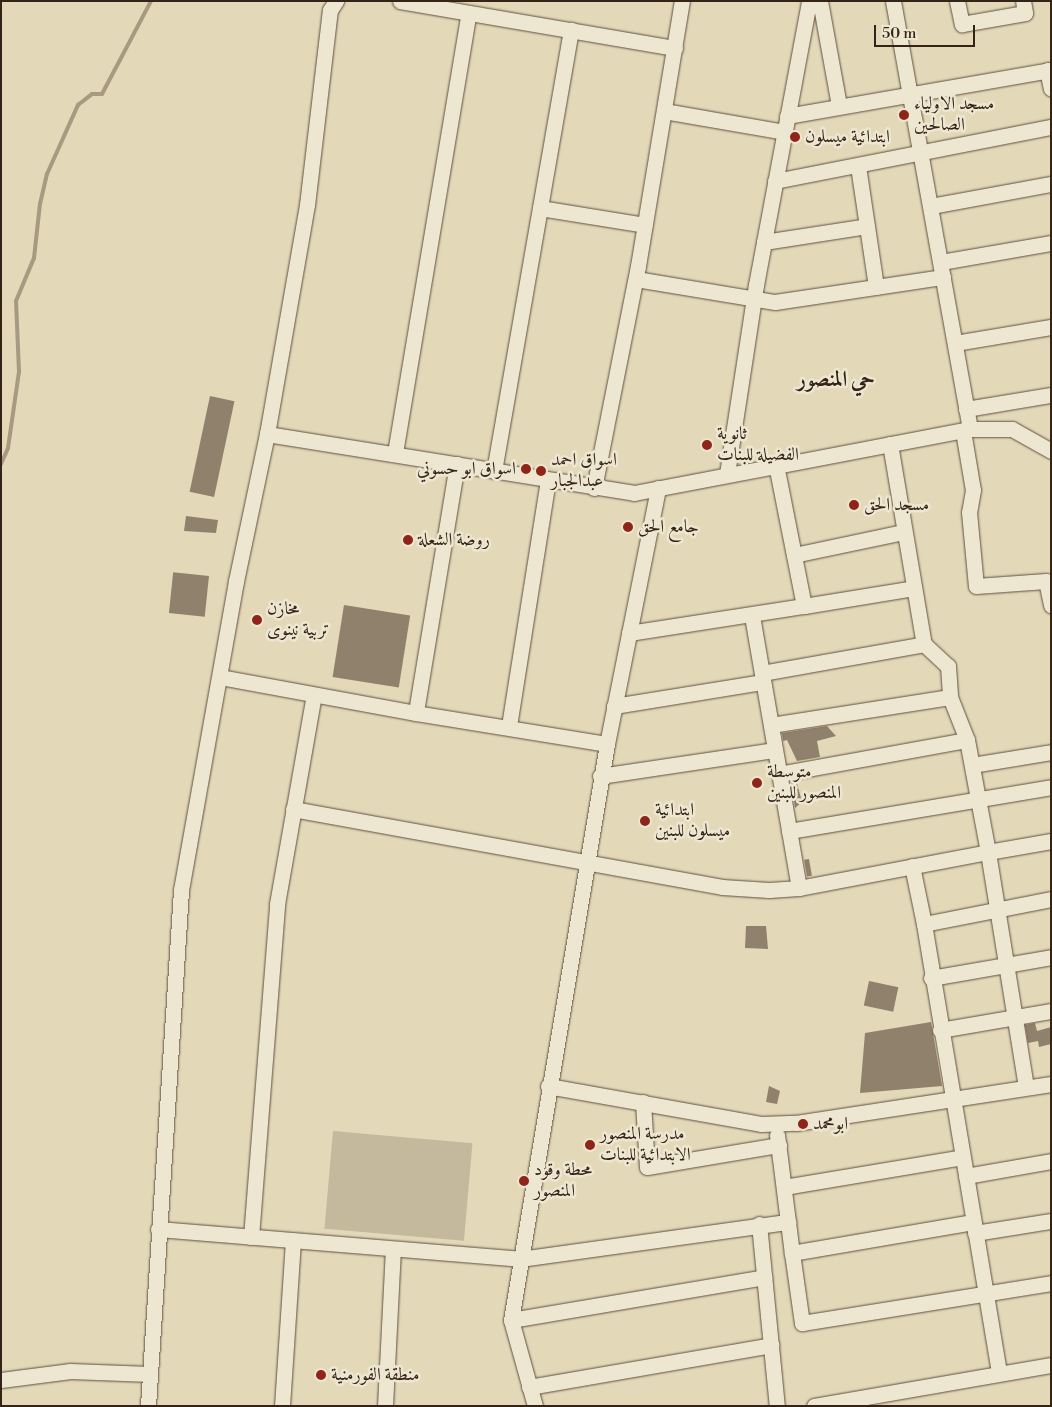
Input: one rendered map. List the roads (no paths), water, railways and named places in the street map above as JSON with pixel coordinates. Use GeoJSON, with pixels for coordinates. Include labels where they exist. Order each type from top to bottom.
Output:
{"type":"FeatureCollection","features":[{"type":"Feature","properties":{"kind":"street"},"geometry":{"type":"LineString","coordinates":[[148,1406],[181,890],[236,581],[267,434],[307,205],[330,10],[336,1]]}},
{"type":"Feature","properties":{"kind":"street"},"geometry":{"type":"LineString","coordinates":[[400,1],[427,3],[469,13],[675,48]]}},
{"type":"Feature","properties":{"kind":"street"},"geometry":{"type":"LineString","coordinates":[[594,488],[636,279],[682,1]]}},
{"type":"Feature","properties":{"kind":"street"},"geometry":{"type":"LineString","coordinates":[[728,474],[754,299],[809,1]]}},
{"type":"Feature","properties":{"kind":"street"},"geometry":{"type":"LineString","coordinates":[[820,1],[839,106]]}},
{"type":"Feature","properties":{"kind":"street"},"geometry":{"type":"LineString","coordinates":[[893,1],[922,154],[966,409],[966,430],[973,490],[969,512],[976,586],[1046,581],[1051,605]]}},
{"type":"Feature","properties":{"kind":"street"},"geometry":{"type":"LineString","coordinates":[[957,1],[962,24],[1024,14],[1023,1]]}},
{"type":"Feature","properties":{"kind":"street"},"geometry":{"type":"LineString","coordinates":[[395,453],[469,13]]}},
{"type":"Feature","properties":{"kind":"street"},"geometry":{"type":"LineString","coordinates":[[494,471],[572,30]]}},
{"type":"Feature","properties":{"kind":"street"},"geometry":{"type":"LineString","coordinates":[[787,116],[1049,70],[1051,88]]}},
{"type":"Feature","properties":{"kind":"street"},"geometry":{"type":"LineString","coordinates":[[664,112],[784,132]]}},
{"type":"Feature","properties":{"kind":"street"},"geometry":{"type":"LineString","coordinates":[[775,181],[922,154],[1051,127]]}},
{"type":"Feature","properties":{"kind":"street"},"geometry":{"type":"LineString","coordinates":[[858,166],[876,287]]}},
{"type":"Feature","properties":{"kind":"street"},"geometry":{"type":"LineString","coordinates":[[931,206],[1051,184]]}},
{"type":"Feature","properties":{"kind":"street"},"geometry":{"type":"LineString","coordinates":[[540,208],[645,225]]}},
{"type":"Feature","properties":{"kind":"street"},"geometry":{"type":"LineString","coordinates":[[764,242],[867,226]]}},
{"type":"Feature","properties":{"kind":"street"},"geometry":{"type":"LineString","coordinates":[[636,279],[775,302],[876,287],[1051,243]]}},
{"type":"Feature","properties":{"kind":"street"},"geometry":{"type":"LineString","coordinates":[[955,343],[1051,327]]}},
{"type":"Feature","properties":{"kind":"street"},"geometry":{"type":"LineString","coordinates":[[966,409],[1051,394]]}},
{"type":"Feature","properties":{"kind":"street"},"geometry":{"type":"LineString","coordinates":[[267,434],[395,453],[594,488],[634,493],[966,430],[1012,429],[1051,451]]}},
{"type":"Feature","properties":{"kind":"street"},"geometry":{"type":"LineString","coordinates":[[890,444],[903,532],[924,644],[948,666],[950,697],[967,740],[988,852],[1026,1087]]}},
{"type":"Feature","properties":{"kind":"street"},"geometry":{"type":"LineString","coordinates":[[416,713],[458,464]]}},
{"type":"Feature","properties":{"kind":"street"},"geometry":{"type":"LineString","coordinates":[[776,465],[804,606]]}},
{"type":"Feature","properties":{"kind":"street"},"geometry":{"type":"LineString","coordinates":[[509,726],[548,480]]}},
{"type":"Feature","properties":{"kind":"street"},"geometry":{"type":"LineString","coordinates":[[535,1406],[511,1320],[600,776],[658,488]]}},
{"type":"Feature","properties":{"kind":"street"},"geometry":{"type":"LineString","coordinates":[[794,555],[903,532]]}},
{"type":"Feature","properties":{"kind":"street"},"geometry":{"type":"LineString","coordinates":[[629,633],[914,588]]}},
{"type":"Feature","properties":{"kind":"street"},"geometry":{"type":"LineString","coordinates":[[752,614],[799,888]]}},
{"type":"Feature","properties":{"kind":"street"},"geometry":{"type":"LineString","coordinates":[[614,706],[763,678],[924,644]]}},
{"type":"Feature","properties":{"kind":"street"},"geometry":{"type":"LineString","coordinates":[[220,677],[416,713],[509,726],[607,744]]}},
{"type":"Feature","properties":{"kind":"street"},"geometry":{"type":"LineString","coordinates":[[251,1237],[277,904],[314,695]]}},
{"type":"Feature","properties":{"kind":"street"},"geometry":{"type":"LineString","coordinates":[[771,725],[950,697]]}},
{"type":"Feature","properties":{"kind":"street"},"geometry":{"type":"LineString","coordinates":[[780,774],[967,740]]}},
{"type":"Feature","properties":{"kind":"street"},"geometry":{"type":"LineString","coordinates":[[600,776],[775,750]]}},
{"type":"Feature","properties":{"kind":"street"},"geometry":{"type":"LineString","coordinates":[[972,765],[1051,752]]}},
{"type":"Feature","properties":{"kind":"street"},"geometry":{"type":"LineString","coordinates":[[789,830],[978,801],[1051,786]]}},
{"type":"Feature","properties":{"kind":"street"},"geometry":{"type":"LineString","coordinates":[[293,809],[722,887],[769,890],[799,888],[1051,841]]}},
{"type":"Feature","properties":{"kind":"street"},"geometry":{"type":"LineString","coordinates":[[912,866],[924,924],[931,978],[999,1373]]}},
{"type":"Feature","properties":{"kind":"street"},"geometry":{"type":"LineString","coordinates":[[924,924],[1051,900]]}},
{"type":"Feature","properties":{"kind":"street"},"geometry":{"type":"LineString","coordinates":[[931,978],[1051,957]]}},
{"type":"Feature","properties":{"kind":"street"},"geometry":{"type":"LineString","coordinates":[[940,1030],[1051,1011]]}},
{"type":"Feature","properties":{"kind":"street"},"geometry":{"type":"LineString","coordinates":[[548,1086],[761,1124],[776,1124],[796,1123],[1051,1084]]}},
{"type":"Feature","properties":{"kind":"street"},"geometry":{"type":"LineString","coordinates":[[643,1102],[647,1167],[779,1145]]}},
{"type":"Feature","properties":{"kind":"street"},"geometry":{"type":"LineString","coordinates":[[776,1124],[802,1323],[1051,1283]]}},
{"type":"Feature","properties":{"kind":"street"},"geometry":{"type":"LineString","coordinates":[[784,1187],[962,1157]]}},
{"type":"Feature","properties":{"kind":"street"},"geometry":{"type":"LineString","coordinates":[[966,1176],[1051,1161]]}},
{"type":"Feature","properties":{"kind":"street"},"geometry":{"type":"LineString","coordinates":[[792,1253],[974,1227],[1051,1221]]}},
{"type":"Feature","properties":{"kind":"street"},"geometry":{"type":"LineString","coordinates":[[158,1229],[520,1259],[759,1224],[788,1222]]}},
{"type":"Feature","properties":{"kind":"street"},"geometry":{"type":"LineString","coordinates":[[759,1224],[777,1406]]}},
{"type":"Feature","properties":{"kind":"street"},"geometry":{"type":"LineString","coordinates":[[282,1406],[293,1240]]}},
{"type":"Feature","properties":{"kind":"street"},"geometry":{"type":"LineString","coordinates":[[385,1406],[393,1249]]}},
{"type":"Feature","properties":{"kind":"street"},"geometry":{"type":"LineString","coordinates":[[511,1320],[764,1277]]}},
{"type":"Feature","properties":{"kind":"street"},"geometry":{"type":"LineString","coordinates":[[529,1387],[771,1344]]}},
{"type":"Feature","properties":{"kind":"street"},"geometry":{"type":"LineString","coordinates":[[814,1406],[1051,1365]]}},
{"type":"Feature","properties":{"kind":"street"},"geometry":{"type":"LineString","coordinates":[[1,1380],[70,1372],[150,1374]]}},
{"type":"Feature","properties":{"kind":"waterway"},"geometry":{"type":"LineString","coordinates":[[1,464],[8,448],[19,372],[16,301],[34,258],[40,204],[47,174],[78,105],[92,94],[102,94],[151,1]]}},
{"type":"Feature","properties":{"kind":"place","name":"مسجد الاولياء الصالحين"},"geometry":{"type":"Point","coordinates":[904,115]}},
{"type":"Feature","properties":{"kind":"place","name":"ابتدائية ميسلون"},"geometry":{"type":"Point","coordinates":[795,137]}},
{"type":"Feature","properties":{"kind":"place","name":"ثانوية الفضيلة للبنات"},"geometry":{"type":"Point","coordinates":[707,445]}},
{"type":"Feature","properties":{"kind":"place","name":"اسواق ابو حسوني"},"geometry":{"type":"Point","coordinates":[526,469]}},
{"type":"Feature","properties":{"kind":"place","name":"اسواق احمد عبدالجبار"},"geometry":{"type":"Point","coordinates":[541,471]}},
{"type":"Feature","properties":{"kind":"place","name":"مسجد الحق"},"geometry":{"type":"Point","coordinates":[854,505]}},
{"type":"Feature","properties":{"kind":"place","name":"جامع الحق"},"geometry":{"type":"Point","coordinates":[628,527]}},
{"type":"Feature","properties":{"kind":"place","name":"روضة الشعلة"},"geometry":{"type":"Point","coordinates":[408,540]}},
{"type":"Feature","properties":{"kind":"place","name":"مخازن تربية نينوى"},"geometry":{"type":"Point","coordinates":[257,620]}},
{"type":"Feature","properties":{"kind":"place","name":"متوسطة المنصور للبنين"},"geometry":{"type":"Point","coordinates":[757,783]}},
{"type":"Feature","properties":{"kind":"place","name":"ابتدائية ميسلون للبنين"},"geometry":{"type":"Point","coordinates":[645,821]}},
{"type":"Feature","properties":{"kind":"place","name":"ابومحمد"},"geometry":{"type":"Point","coordinates":[803,1124]}},
{"type":"Feature","properties":{"kind":"place","name":"مدرسة المنصور الابتدائية للبنات"},"geometry":{"type":"Point","coordinates":[590,1145]}},
{"type":"Feature","properties":{"kind":"place","name":"محطة وقود المنصور"},"geometry":{"type":"Point","coordinates":[524,1181]}},
{"type":"Feature","properties":{"kind":"place","name":"منطقة الفورمنية"},"geometry":{"type":"Point","coordinates":[321,1375]}},
{"type":"Feature","properties":{"kind":"district","name":"حي المنصور"},"geometry":{"type":"Point","coordinates":[836,380]}}]}
